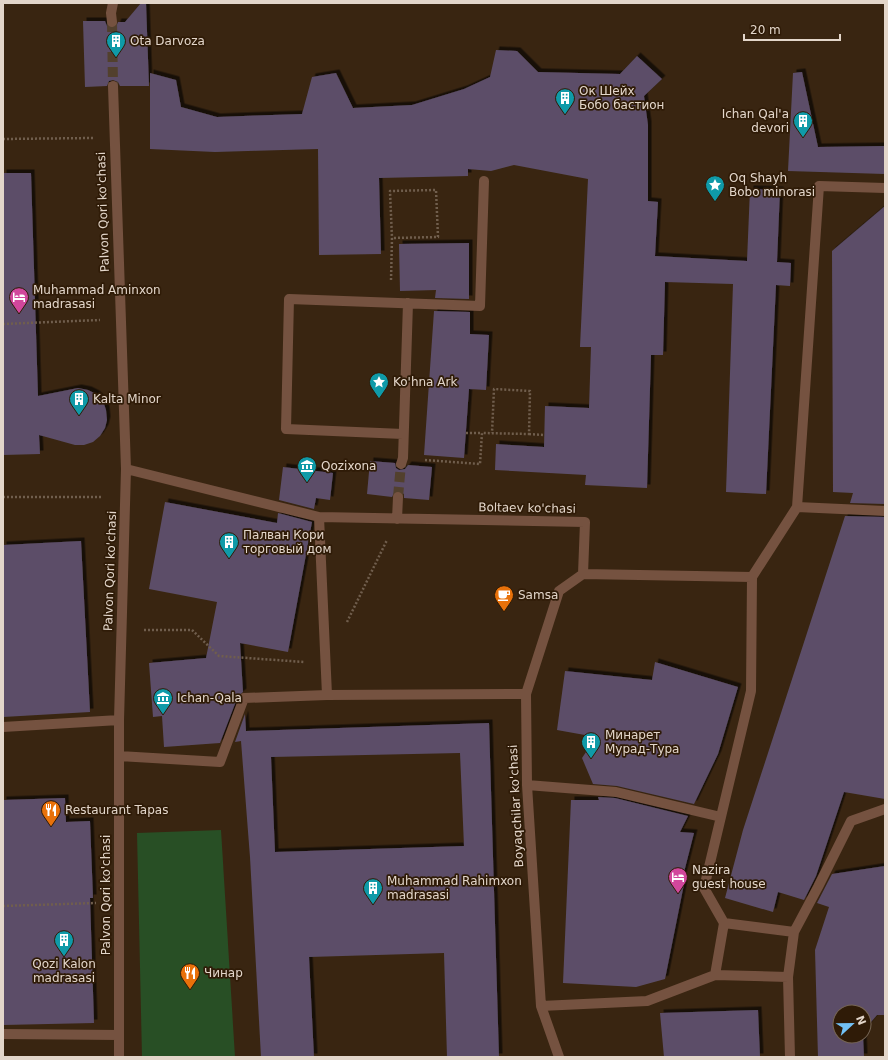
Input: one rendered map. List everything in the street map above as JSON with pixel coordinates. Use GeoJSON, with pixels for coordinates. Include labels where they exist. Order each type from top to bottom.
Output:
{"type":"FeatureCollection","features":[{"type":"Feature","properties":{"kind":"street"},"geometry":{"type":"LineString","coordinates":[[112,22],[111,13],[113,3]]}},
{"type":"Feature","properties":{"kind":"street","name":"Palvon Qori ko'chasi"},"geometry":{"type":"LineString","coordinates":[[113,86],[126,469],[119,720],[119,1057]]}},
{"type":"Feature","properties":{"kind":"street"},"geometry":{"type":"LineString","coordinates":[[403,434],[286,429],[289,299],[480,306],[484,181]]}},
{"type":"Feature","properties":{"kind":"street"},"geometry":{"type":"LineString","coordinates":[[715,975],[724,923],[704,888],[751,691],[752,577],[797,507],[819,186],[885,188]]}},
{"type":"Feature","properties":{"kind":"street"},"geometry":{"type":"LineString","coordinates":[[402,461],[408,303]]}},
{"type":"Feature","properties":{"kind":"street","name":"Boltaev ko'chasi"},"geometry":{"type":"LineString","coordinates":[[126,469],[319,517],[585,522],[583,574]]}},
{"type":"Feature","properties":{"kind":"street"},"geometry":{"type":"LineString","coordinates":[[397,518],[398,497]]}},
{"type":"Feature","properties":{"kind":"street"},"geometry":{"type":"LineString","coordinates":[[797,507],[885,511]]}},
{"type":"Feature","properties":{"kind":"street"},"geometry":{"type":"LineString","coordinates":[[319,517],[327,695]]}},
{"type":"Feature","properties":{"kind":"street"},"geometry":{"type":"LineString","coordinates":[[583,574],[752,577]]}},
{"type":"Feature","properties":{"kind":"street","name":"Boyaqchilar ko'chasi"},"geometry":{"type":"LineString","coordinates":[[559,1057],[541,1006],[527,785],[526,694],[559,591],[583,574]]}},
{"type":"Feature","properties":{"kind":"street"},"geometry":{"type":"LineString","coordinates":[[119,756],[220,762],[244,698],[327,695],[526,694]]}},
{"type":"Feature","properties":{"kind":"street"},"geometry":{"type":"LineString","coordinates":[[3,727],[119,720]]}},
{"type":"Feature","properties":{"kind":"street"},"geometry":{"type":"LineString","coordinates":[[527,785],[616,792],[721,817]]}},
{"type":"Feature","properties":{"kind":"street"},"geometry":{"type":"LineString","coordinates":[[790,1057],[788,977],[794,932],[851,821],[885,810]]}},
{"type":"Feature","properties":{"kind":"street"},"geometry":{"type":"LineString","coordinates":[[724,923],[794,932]]}},
{"type":"Feature","properties":{"kind":"street"},"geometry":{"type":"LineString","coordinates":[[541,1006],[647,1001],[715,975],[788,977]]}},
{"type":"Feature","properties":{"kind":"street"},"geometry":{"type":"LineString","coordinates":[[3,1034],[119,1035]]}},
{"type":"Feature","properties":{"kind":"path"},"geometry":{"type":"LineString","coordinates":[[3,139],[114,138]]}},
{"type":"Feature","properties":{"kind":"path"},"geometry":{"type":"LineString","coordinates":[[391,303],[392,238],[390,191],[436,190],[438,237],[392,238]]}},
{"type":"Feature","properties":{"kind":"path"},"geometry":{"type":"LineString","coordinates":[[3,324],[120,319]]}},
{"type":"Feature","properties":{"kind":"path"},"geometry":{"type":"LineString","coordinates":[[492,433],[494,389],[530,391],[529,434]]}},
{"type":"Feature","properties":{"kind":"path"},"geometry":{"type":"LineString","coordinates":[[466,433],[544,435]]}},
{"type":"Feature","properties":{"kind":"path"},"geometry":{"type":"LineString","coordinates":[[402,461],[480,464],[482,433]]}},
{"type":"Feature","properties":{"kind":"path"},"geometry":{"type":"LineString","coordinates":[[3,497],[80,496]]}},
{"type":"Feature","properties":{"kind":"path"},"geometry":{"type":"LineString","coordinates":[[346,622],[397,518]]}},
{"type":"Feature","properties":{"kind":"path"},"geometry":{"type":"LineString","coordinates":[[121,630],[192,630],[219,656],[326,664]]}},
{"type":"Feature","properties":{"kind":"path"},"geometry":{"type":"LineString","coordinates":[[3,906],[96,903]]}},
{"type":"Feature","properties":{"kind":"green space"},"geometry":{"type":"Polygon","coordinates":[[[221,830],[235,1057],[142,1057],[137,833],[221,830]]]}},
{"type":"Feature","properties":{"kind":"building","name":"Ota Darvoza"},"geometry":{"type":"Polygon","coordinates":[[[141,3],[146,3],[149,86],[120,86],[118,82],[113,80],[109,81],[107,86],[85,87],[83,21],[105,21],[107,26],[113,28],[116,27],[118,22],[125,22],[141,3]]]}},
{"type":"Feature","properties":{"kind":"building"},"geometry":{"type":"Polygon","coordinates":[[[496,50],[517,51],[538,72],[620,74],[637,56],[662,79],[644,96],[648,125],[648,201],[658,202],[655,256],[747,261],[750,189],[780,190],[777,262],[791,263],[790,286],[776,285],[766,494],[726,492],[733,284],[665,282],[663,355],[651,355],[647,488],[585,485],[586,475],[495,470],[496,444],[544,447],[545,406],[589,408],[591,347],[580,347],[588,179],[514,165],[491,171],[468,169],[468,176],[379,178],[381,254],[319,255],[318,149],[215,152],[150,149],[150,73],[176,80],[181,107],[217,117],[302,114],[312,77],[336,73],[353,108],[412,105],[464,89],[490,77],[496,50]]]}},
{"type":"Feature","properties":{"kind":"building","name":"Ichan Qal'a devori"},"geometry":{"type":"Polygon","coordinates":[[[802,72],[818,147],[885,146],[885,174],[788,171],[793,73],[802,72]]]}},
{"type":"Feature","properties":{"kind":"building","name":"Muhammad Aminxon madrasasi"},"geometry":{"type":"Polygon","coordinates":[[[3,173],[31,173],[38,396],[78,388],[88,390],[96,394],[103,401],[106,410],[107,420],[105,428],[100,436],[93,442],[84,445],[75,445],[39,435],[40,454],[3,455],[3,173]]]}},
{"type":"Feature","properties":{"kind":"building"},"geometry":{"type":"Polygon","coordinates":[[[885,206],[885,504],[850,503],[853,493],[833,492],[832,251],[885,206]]]}},
{"type":"Feature","properties":{"kind":"building"},"geometry":{"type":"Polygon","coordinates":[[[469,243],[469,299],[435,298],[436,290],[400,291],[399,244],[469,243]]]}},
{"type":"Feature","properties":{"kind":"building"},"geometry":{"type":"Polygon","coordinates":[[[434,311],[470,312],[470,334],[489,335],[486,390],[469,389],[464,458],[424,455],[434,311]]]}},
{"type":"Feature","properties":{"kind":"building"},"geometry":{"type":"Polygon","coordinates":[[[370,461],[395,463],[396,468],[399,470],[405,469],[408,465],[432,467],[429,500],[404,498],[404,494],[399,491],[395,491],[392,497],[367,494],[370,461]]]}},
{"type":"Feature","properties":{"kind":"building","name":"Qozixona"},"geometry":{"type":"Polygon","coordinates":[[[283,467],[333,473],[330,500],[316,498],[314,509],[279,500],[283,467]]]}},
{"type":"Feature","properties":{"kind":"building","name":"Палван Кори торговый дом"},"geometry":{"type":"Polygon","coordinates":[[[165,502],[277,523],[278,513],[312,522],[288,652],[240,643],[243,692],[238,696],[220,743],[164,747],[162,716],[153,717],[149,663],[206,658],[217,602],[149,589],[165,502]]]}},
{"type":"Feature","properties":{"kind":"building"},"geometry":{"type":"Polygon","coordinates":[[[845,516],[885,517],[885,799],[844,792],[816,876],[804,900],[778,892],[773,912],[725,898],[743,830],[845,516]]]}},
{"type":"Feature","properties":{"kind":"building"},"geometry":{"type":"Polygon","coordinates":[[[81,541],[90,712],[3,717],[3,545],[81,541]]]}},
{"type":"Feature","properties":{"kind":"building"},"geometry":{"type":"Polygon","coordinates":[[[655,662],[738,687],[718,754],[694,804],[617,786],[593,784],[582,758],[596,737],[557,730],[565,671],[652,680],[655,662]]]}},
{"type":"Feature","properties":{"kind":"building","name":"Muhammad Rahimxon madrasasi"},"geometry":{"type":"Polygon","coordinates":[[[245,714],[246,731],[489,723],[499,1057],[447,1057],[444,953],[309,957],[314,1057],[261,1057],[250,857],[241,741],[235,742],[245,714]],[[460,753],[271,757],[275,852],[464,846],[460,753]]]}},
{"type":"Feature","properties":{"kind":"building"},"geometry":{"type":"Polygon","coordinates":[[[598,797],[615,798],[688,816],[680,832],[694,833],[681,884],[684,884],[665,979],[636,987],[563,983],[571,800],[599,800],[598,797]]]}},
{"type":"Feature","properties":{"kind":"building"},"geometry":{"type":"Polygon","coordinates":[[[65,798],[66,822],[90,821],[93,898],[90,898],[94,1023],[3,1025],[3,800],[65,798]]]}},
{"type":"Feature","properties":{"kind":"building"},"geometry":{"type":"Polygon","coordinates":[[[885,866],[885,1015],[877,1015],[872,1021],[872,1004],[832,1004],[832,1044],[863,1044],[864,1057],[818,1057],[815,950],[829,907],[817,903],[832,874],[885,866]]]}},
{"type":"Feature","properties":{"kind":"building"},"geometry":{"type":"Polygon","coordinates":[[[758,1010],[760,1057],[664,1057],[660,1013],[758,1010]]]}},
{"type":"Feature","properties":{"kind":"tunnel"},"geometry":{"type":"LineString","coordinates":[[112,22],[113,86]]}},
{"type":"Feature","properties":{"kind":"tunnel"},"geometry":{"type":"LineString","coordinates":[[398,497],[401,464]]}},
{"type":"Feature","properties":{"kind":"place","name":"Ota Darvoza"},"geometry":{"type":"Point","coordinates":[116,58]}},
{"type":"Feature","properties":{"kind":"place","name":"Ок Шейх Бобо бастион"},"geometry":{"type":"Point","coordinates":[565,115]}},
{"type":"Feature","properties":{"kind":"place","name":"Ichan Qal'a devori"},"geometry":{"type":"Point","coordinates":[803,138]}},
{"type":"Feature","properties":{"kind":"place","name":"Oq Shayh Bobo minorasi"},"geometry":{"type":"Point","coordinates":[715,202]}},
{"type":"Feature","properties":{"kind":"place","name":"Muhammad Aminxon madrasasi"},"geometry":{"type":"Point","coordinates":[19,314]}},
{"type":"Feature","properties":{"kind":"place","name":"Ko'hna Ark"},"geometry":{"type":"Point","coordinates":[379,399]}},
{"type":"Feature","properties":{"kind":"place","name":"Kalta Minor"},"geometry":{"type":"Point","coordinates":[79,416]}},
{"type":"Feature","properties":{"kind":"place","name":"Qozixona"},"geometry":{"type":"Point","coordinates":[307,483]}},
{"type":"Feature","properties":{"kind":"place","name":"Палван Кори торговый дом"},"geometry":{"type":"Point","coordinates":[229,559]}},
{"type":"Feature","properties":{"kind":"place","name":"Samsa"},"geometry":{"type":"Point","coordinates":[504,612]}},
{"type":"Feature","properties":{"kind":"place","name":"Ichan-Qala"},"geometry":{"type":"Point","coordinates":[163,715]}},
{"type":"Feature","properties":{"kind":"place","name":"Минарет Мурад-Тура"},"geometry":{"type":"Point","coordinates":[591,759]}},
{"type":"Feature","properties":{"kind":"place","name":"Restaurant Tapas"},"geometry":{"type":"Point","coordinates":[51,827]}},
{"type":"Feature","properties":{"kind":"place","name":"Nazira guest house"},"geometry":{"type":"Point","coordinates":[678,894]}},
{"type":"Feature","properties":{"kind":"place","name":"Muhammad Rahimxon madrasasi"},"geometry":{"type":"Point","coordinates":[373,905]}},
{"type":"Feature","properties":{"kind":"place","name":"Qozi Kalon madrasasi"},"geometry":{"type":"Point","coordinates":[64,957]}},
{"type":"Feature","properties":{"kind":"place","name":"Чинар"},"geometry":{"type":"Point","coordinates":[190,990]}}]}
